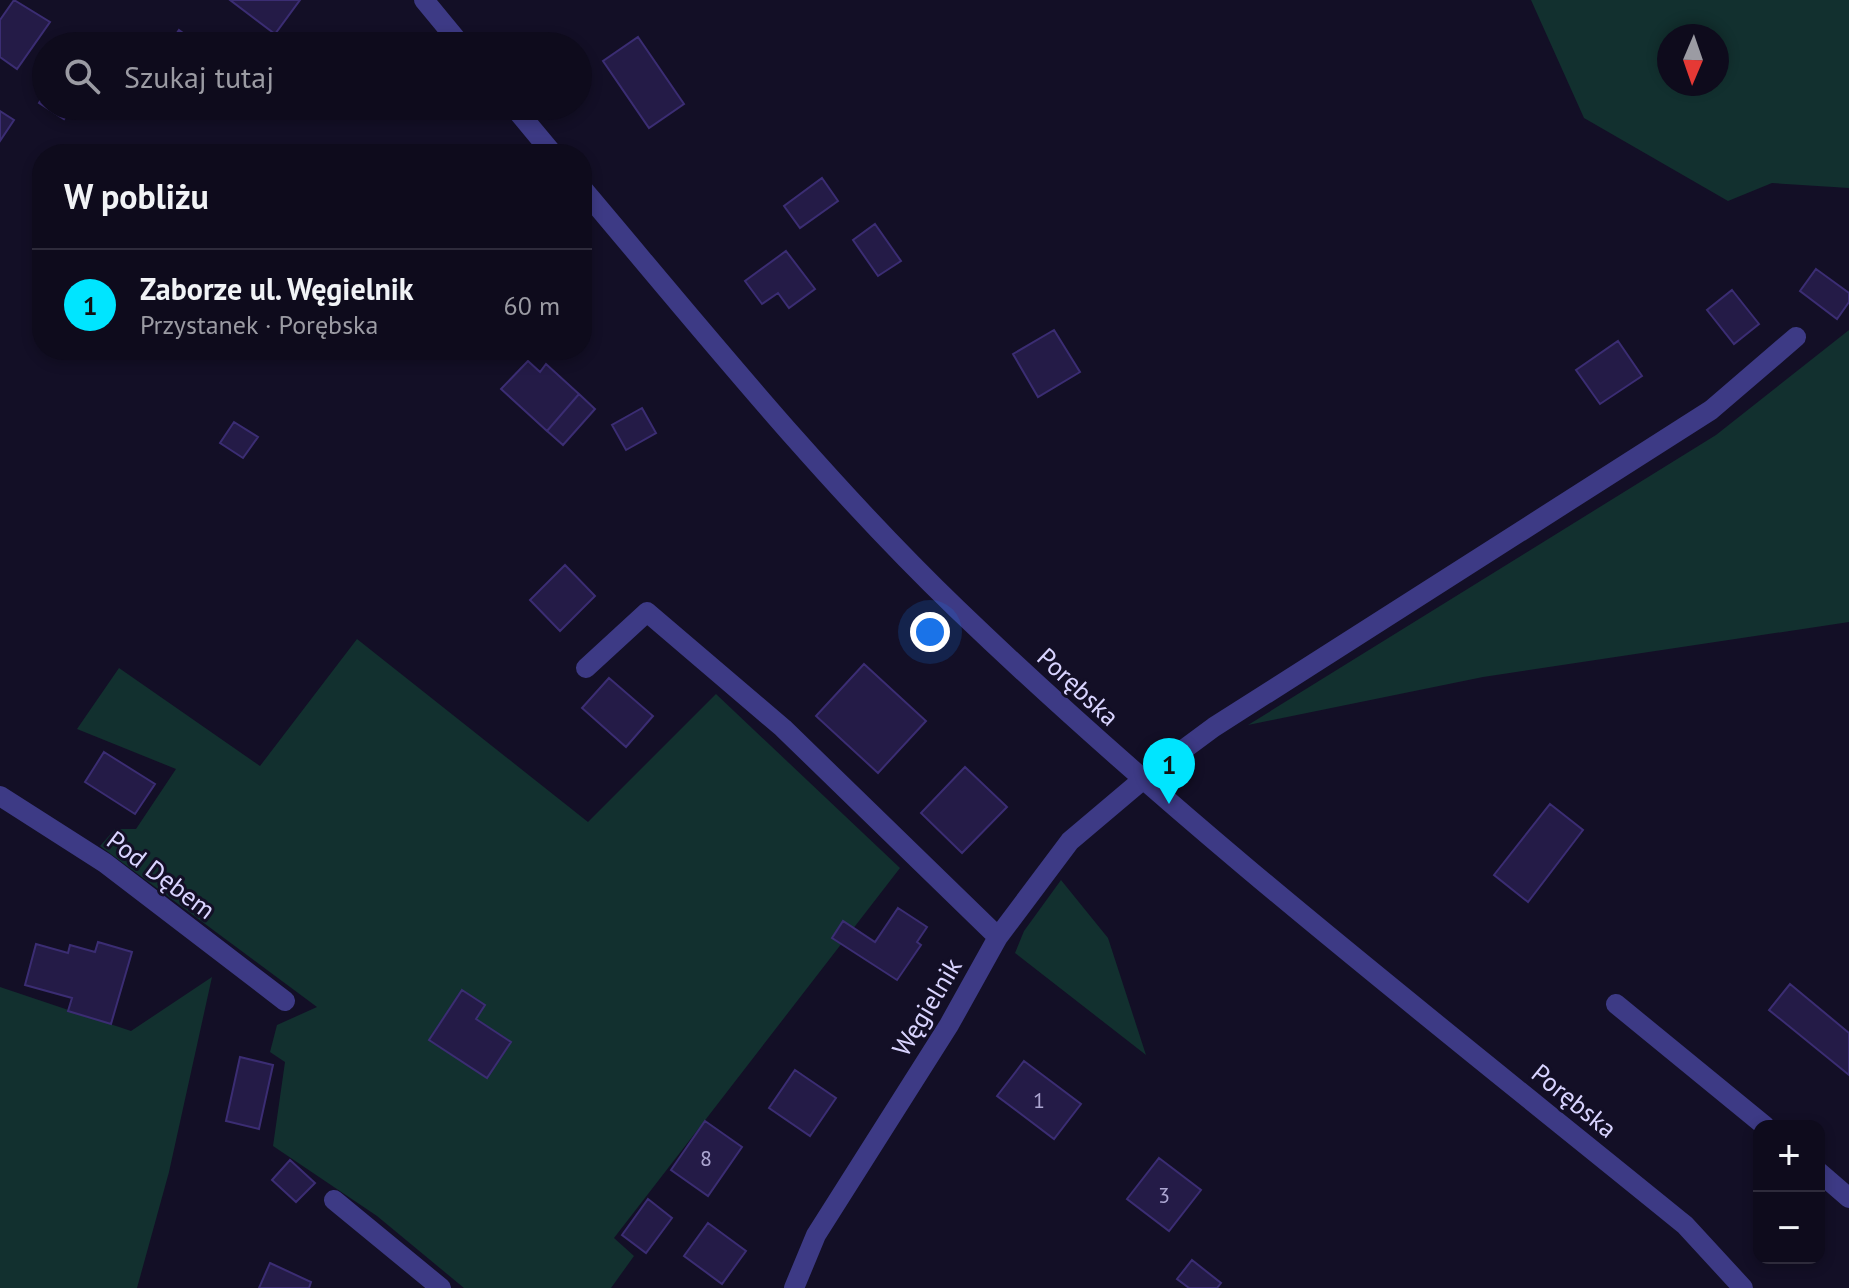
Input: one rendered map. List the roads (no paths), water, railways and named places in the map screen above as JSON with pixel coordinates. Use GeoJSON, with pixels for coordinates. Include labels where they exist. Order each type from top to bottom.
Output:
{"type":"FeatureCollection","features":[{"type":"Feature","properties":{"kind":"street"},"geometry":{"type":"LineString","coordinates":[[424,0],[450,32]]}},
{"type":"Feature","properties":{"kind":"street"},"geometry":{"type":"LineString","coordinates":[[525,120],[545,144]]}},
{"type":"Feature","properties":{"kind":"street","name":"Porębska"},"geometry":{"type":"LineString","coordinates":[[592,200],[793,437],[955,607],[1141,781],[1685,1225],[1743,1288]]}},
{"type":"Feature","properties":{"kind":"street","name":"Węgielnik"},"geometry":{"type":"LineString","coordinates":[[794,1288],[816,1235],[949,1025],[998,937],[1070,841],[1141,781],[1214,727],[1711,410],[1796,337]]}},
{"type":"Feature","properties":{"kind":"street"},"geometry":{"type":"LineString","coordinates":[[586,668],[647,612],[783,728],[998,937]]}},
{"type":"Feature","properties":{"kind":"street","name":"Pod Dębem"},"geometry":{"type":"LineString","coordinates":[[0,796],[105,863],[285,1001]]}},
{"type":"Feature","properties":{"kind":"street"},"geometry":{"type":"LineString","coordinates":[[1616,1004],[1758,1120]]}},
{"type":"Feature","properties":{"kind":"street"},"geometry":{"type":"LineString","coordinates":[[1825,1177],[1849,1198]]}},
{"type":"Feature","properties":{"kind":"street"},"geometry":{"type":"LineString","coordinates":[[334,1200],[441,1288]]}},
{"type":"Feature","properties":{"kind":"place","name":"Zaborze ul. Węgielnik"},"geometry":{"type":"Point","coordinates":[1169,804]}}]}
